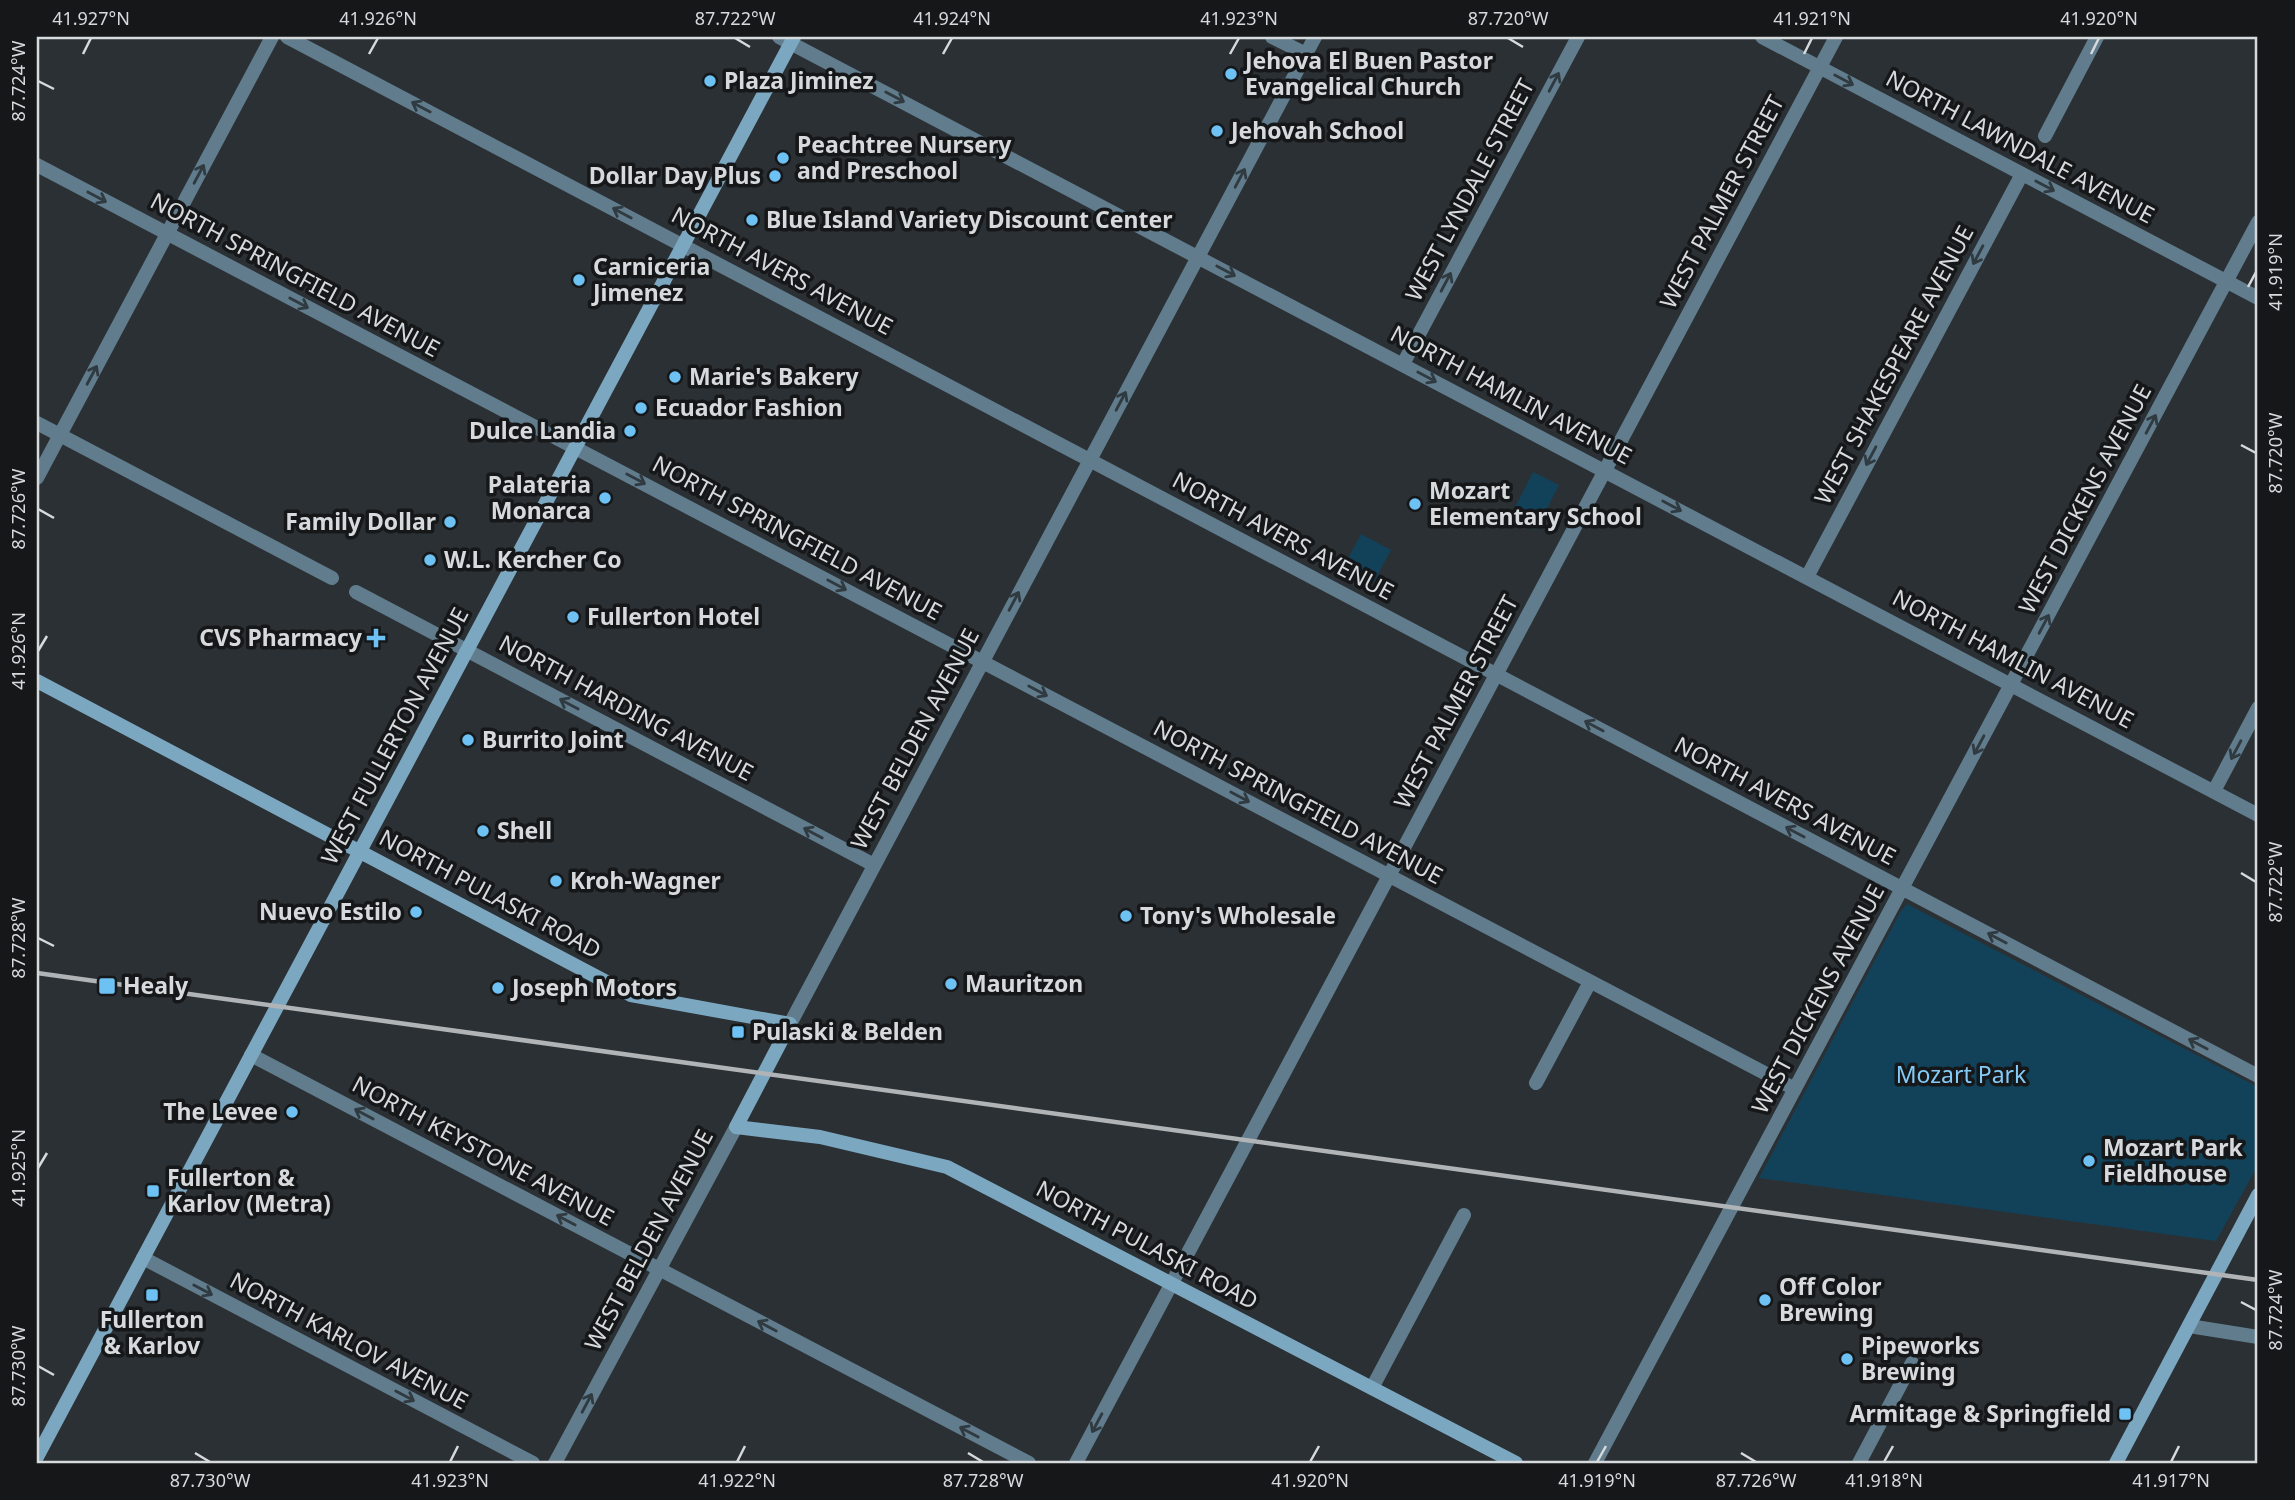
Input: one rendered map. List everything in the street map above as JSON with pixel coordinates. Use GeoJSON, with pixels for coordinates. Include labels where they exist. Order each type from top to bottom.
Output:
{"type":"FeatureCollection","features":[{"type":"Feature","properties":{"kind":"main road","name":"WEST FULLERTON AVENUE"},"geometry":{"type":"LineString","coordinates":[[37,1458],[683,245],[788,39]]}},
{"type":"Feature","properties":{"kind":"main road","name":"NORTH PULASKI ROAD"},"geometry":{"type":"LineString","coordinates":[[37,681],[631,995],[790,1024]]}},
{"type":"Feature","properties":{"kind":"main road","name":"WEST BELDEN AVENUE"},"geometry":{"type":"LineString","coordinates":[[736,1127],[790,1024]]}},
{"type":"Feature","properties":{"kind":"main road","name":"NORTH PULASKI ROAD"},"geometry":{"type":"LineString","coordinates":[[736,1127],[820,1137],[947,1167],[1516,1463]]}},
{"type":"Feature","properties":{"kind":"main road"},"geometry":{"type":"LineString","coordinates":[[2116,1463],[2258,1195]]}},
{"type":"Feature","properties":{"kind":"street"},"geometry":{"type":"LineString","coordinates":[[37,478],[272,37]]}},
{"type":"Feature","properties":{"kind":"street","name":"NORTH AVERS AVENUE"},"geometry":{"type":"LineString","coordinates":[[287,37],[2258,1076]]}},
{"type":"Feature","properties":{"kind":"street"},"geometry":{"type":"LineString","coordinates":[[1272,37],[1306,54]]}},
{"type":"Feature","properties":{"kind":"street","name":"WEST BELDEN AVENUE"},"geometry":{"type":"LineString","coordinates":[[790,1024],[1315,37]]}},
{"type":"Feature","properties":{"kind":"street","name":"WEST LYNDALE STREET"},"geometry":{"type":"LineString","coordinates":[[1403,364],[1577,37]]}},
{"type":"Feature","properties":{"kind":"street","name":"NORTH LAWNDALE AVENUE"},"geometry":{"type":"LineString","coordinates":[[1762,37],[2258,298]]}},
{"type":"Feature","properties":{"kind":"street","name":"WEST PALMER STREET"},"geometry":{"type":"LineString","coordinates":[[1076,1463],[1836,37]]}},
{"type":"Feature","properties":{"kind":"street"},"geometry":{"type":"LineString","coordinates":[[2045,136],[2097,37]]}},
{"type":"Feature","properties":{"kind":"street","name":"NORTH HAMLIN AVENUE"},"geometry":{"type":"LineString","coordinates":[[788,39],[2258,815]]}},
{"type":"Feature","properties":{"kind":"street","name":"NORTH SPRINGFIELD AVENUE"},"geometry":{"type":"LineString","coordinates":[[37,165],[1795,1089]]}},
{"type":"Feature","properties":{"kind":"street","name":"WEST SHAKESPEARE AVENUE"},"geometry":{"type":"LineString","coordinates":[[1807,577],[2022,174]]}},
{"type":"Feature","properties":{"kind":"street","name":"WEST DICKENS AVENUE"},"geometry":{"type":"LineString","coordinates":[[1595,1463],[2258,222]]}},
{"type":"Feature","properties":{"kind":"street"},"geometry":{"type":"LineString","coordinates":[[37,423],[332,578]]}},
{"type":"Feature","properties":{"kind":"street","name":"NORTH HARDING AVENUE"},"geometry":{"type":"LineString","coordinates":[[356,592],[874,866]]}},
{"type":"Feature","properties":{"kind":"street"},"geometry":{"type":"LineString","coordinates":[[2214,791],[2258,708]]}},
{"type":"Feature","properties":{"kind":"street"},"geometry":{"type":"LineString","coordinates":[[1536,1083],[1590,982]]}},
{"type":"Feature","properties":{"kind":"street","name":"NORTH KEYSTONE AVENUE"},"geometry":{"type":"LineString","coordinates":[[251,1055],[1029,1463]]}},
{"type":"Feature","properties":{"kind":"street","name":"WEST BELDEN AVENUE"},"geometry":{"type":"LineString","coordinates":[[555,1463],[736,1127]]}},
{"type":"Feature","properties":{"kind":"street"},"geometry":{"type":"LineString","coordinates":[[1372,1388],[1464,1215]]}},
{"type":"Feature","properties":{"kind":"street","name":"NORTH KARLOV AVENUE"},"geometry":{"type":"LineString","coordinates":[[143,1258],[533,1463]]}},
{"type":"Feature","properties":{"kind":"street"},"geometry":{"type":"LineString","coordinates":[[2189,1326],[2258,1337]]}},
{"type":"Feature","properties":{"kind":"street"},"geometry":{"type":"LineString","coordinates":[[1859,1463],[1912,1363]]}},
{"type":"Feature","properties":{"kind":"street"},"geometry":{"type":"LineString","coordinates":[[37,1458],[43,1463]]}},
{"type":"Feature","properties":{"kind":"green space"},"geometry":{"type":"Polygon","coordinates":[[[1533,472],[1559,485],[1536,530],[1510,517],[1533,472]]]}},
{"type":"Feature","properties":{"kind":"green space"},"geometry":{"type":"Polygon","coordinates":[[[1361,534],[1391,550],[1374,582],[1344,566],[1361,534]]]}},
{"type":"Feature","properties":{"kind":"green space","name":"Mozart Park"},"geometry":{"type":"Polygon","coordinates":[[[1907,904],[2258,1087],[2258,1165],[2216,1241],[1759,1178],[1907,904]]]}},
{"type":"Feature","properties":{"kind":"railway"},"geometry":{"type":"LineString","coordinates":[[37,973],[2258,1280]]}},
{"type":"Feature","properties":{"kind":"place","name":"Jehova El Buen Pastor Evangelical Church"},"geometry":{"type":"Point","coordinates":[1231,74]}},
{"type":"Feature","properties":{"kind":"place","name":"Plaza Jiminez"},"geometry":{"type":"Point","coordinates":[710,81]}},
{"type":"Feature","properties":{"kind":"place","name":"Jehovah School"},"geometry":{"type":"Point","coordinates":[1217,131]}},
{"type":"Feature","properties":{"kind":"place","name":"Peachtree Nursery and Preschool"},"geometry":{"type":"Point","coordinates":[783,158]}},
{"type":"Feature","properties":{"kind":"place","name":"Dollar Day Plus"},"geometry":{"type":"Point","coordinates":[775,176]}},
{"type":"Feature","properties":{"kind":"place","name":"Blue Island Variety Discount Center"},"geometry":{"type":"Point","coordinates":[752,220]}},
{"type":"Feature","properties":{"kind":"place","name":"Carniceria Jimenez"},"geometry":{"type":"Point","coordinates":[579,280]}},
{"type":"Feature","properties":{"kind":"place","name":"Marie's Bakery"},"geometry":{"type":"Point","coordinates":[675,377]}},
{"type":"Feature","properties":{"kind":"place","name":"Ecuador Fashion"},"geometry":{"type":"Point","coordinates":[641,408]}},
{"type":"Feature","properties":{"kind":"place","name":"Dulce Landia"},"geometry":{"type":"Point","coordinates":[630,431]}},
{"type":"Feature","properties":{"kind":"place","name":"Palateria Monarca"},"geometry":{"type":"Point","coordinates":[605,498]}},
{"type":"Feature","properties":{"kind":"place","name":"Mozart Elementary School"},"geometry":{"type":"Point","coordinates":[1415,504]}},
{"type":"Feature","properties":{"kind":"place","name":"Family Dollar"},"geometry":{"type":"Point","coordinates":[450,522]}},
{"type":"Feature","properties":{"kind":"place","name":"W.L. Kercher Co"},"geometry":{"type":"Point","coordinates":[430,560]}},
{"type":"Feature","properties":{"kind":"place","name":"Fullerton Hotel"},"geometry":{"type":"Point","coordinates":[573,617]}},
{"type":"Feature","properties":{"kind":"place","name":"CVS Pharmacy"},"geometry":{"type":"Point","coordinates":[376,638]}},
{"type":"Feature","properties":{"kind":"place","name":"Burrito Joint"},"geometry":{"type":"Point","coordinates":[468,740]}},
{"type":"Feature","properties":{"kind":"place","name":"Shell"},"geometry":{"type":"Point","coordinates":[483,831]}},
{"type":"Feature","properties":{"kind":"place","name":"Kroh-Wagner"},"geometry":{"type":"Point","coordinates":[556,881]}},
{"type":"Feature","properties":{"kind":"place","name":"Nuevo Estilo"},"geometry":{"type":"Point","coordinates":[416,912]}},
{"type":"Feature","properties":{"kind":"place","name":"Tony's Wholesale"},"geometry":{"type":"Point","coordinates":[1126,916]}},
{"type":"Feature","properties":{"kind":"place","name":"Mauritzon"},"geometry":{"type":"Point","coordinates":[951,984]}},
{"type":"Feature","properties":{"kind":"place","name":"Healy"},"geometry":{"type":"Point","coordinates":[107,986]}},
{"type":"Feature","properties":{"kind":"place","name":"Joseph Motors"},"geometry":{"type":"Point","coordinates":[498,988]}},
{"type":"Feature","properties":{"kind":"place","name":"Pulaski & Belden"},"geometry":{"type":"Point","coordinates":[738,1032]}},
{"type":"Feature","properties":{"kind":"place","name":"The Levee"},"geometry":{"type":"Point","coordinates":[292,1112]}},
{"type":"Feature","properties":{"kind":"place","name":"Mozart Park Fieldhouse"},"geometry":{"type":"Point","coordinates":[2089,1161]}},
{"type":"Feature","properties":{"kind":"place","name":"Fullerton & Karlov (Metra)"},"geometry":{"type":"Point","coordinates":[153,1191]}},
{"type":"Feature","properties":{"kind":"place","name":"Fullerton & Karlov"},"geometry":{"type":"Point","coordinates":[152,1295]}},
{"type":"Feature","properties":{"kind":"place","name":"Off Color Brewing"},"geometry":{"type":"Point","coordinates":[1765,1300]}},
{"type":"Feature","properties":{"kind":"place","name":"Pipeworks Brewing"},"geometry":{"type":"Point","coordinates":[1847,1359]}},
{"type":"Feature","properties":{"kind":"place","name":"Armitage & Springfield"},"geometry":{"type":"Point","coordinates":[2125,1414]}}]}
